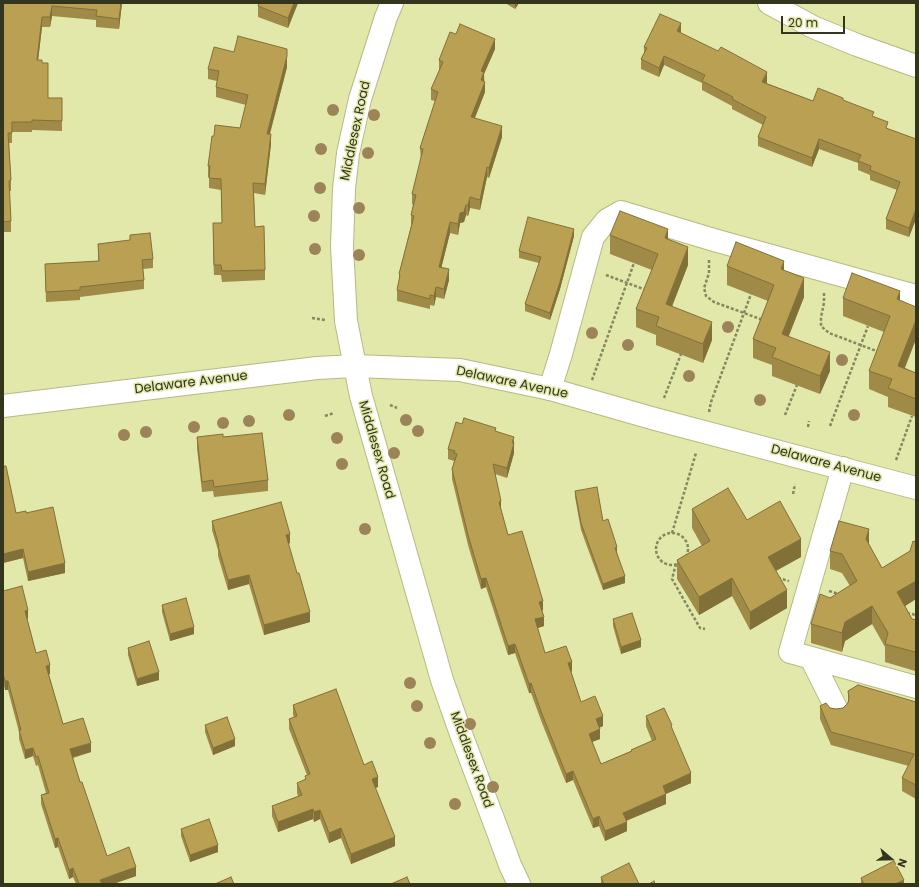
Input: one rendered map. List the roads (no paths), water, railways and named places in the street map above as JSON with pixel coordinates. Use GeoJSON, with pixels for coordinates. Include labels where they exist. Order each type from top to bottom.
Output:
{"type":"FeatureCollection","features":[{"type":"Feature","properties":{"kind":"street","name":"Middlesex Road"},"geometry":{"type":"LineString","coordinates":[[392,3],[386,17],[360,99],[348,153],[344,189],[342,246],[345,317],[361,396],[442,680],[461,734],[519,884]]}},
{"type":"Feature","properties":{"kind":"street"},"geometry":{"type":"LineString","coordinates":[[768,3],[813,27],[857,45],[916,66]]}},
{"type":"Feature","properties":{"kind":"street"},"geometry":{"type":"LineString","coordinates":[[550,389],[593,237],[607,220],[621,212],[721,242],[916,296]]}},
{"type":"Feature","properties":{"kind":"street","name":"Delaware Avenue"},"geometry":{"type":"LineString","coordinates":[[3,406],[317,368],[354,366],[460,370],[550,389],[655,419],[916,488]]}},
{"type":"Feature","properties":{"kind":"street"},"geometry":{"type":"LineString","coordinates":[[843,468],[790,652],[916,687]]}},
{"type":"Feature","properties":{"kind":"street"},"geometry":{"type":"LineString","coordinates":[[812,658],[837,710]]}}]}
